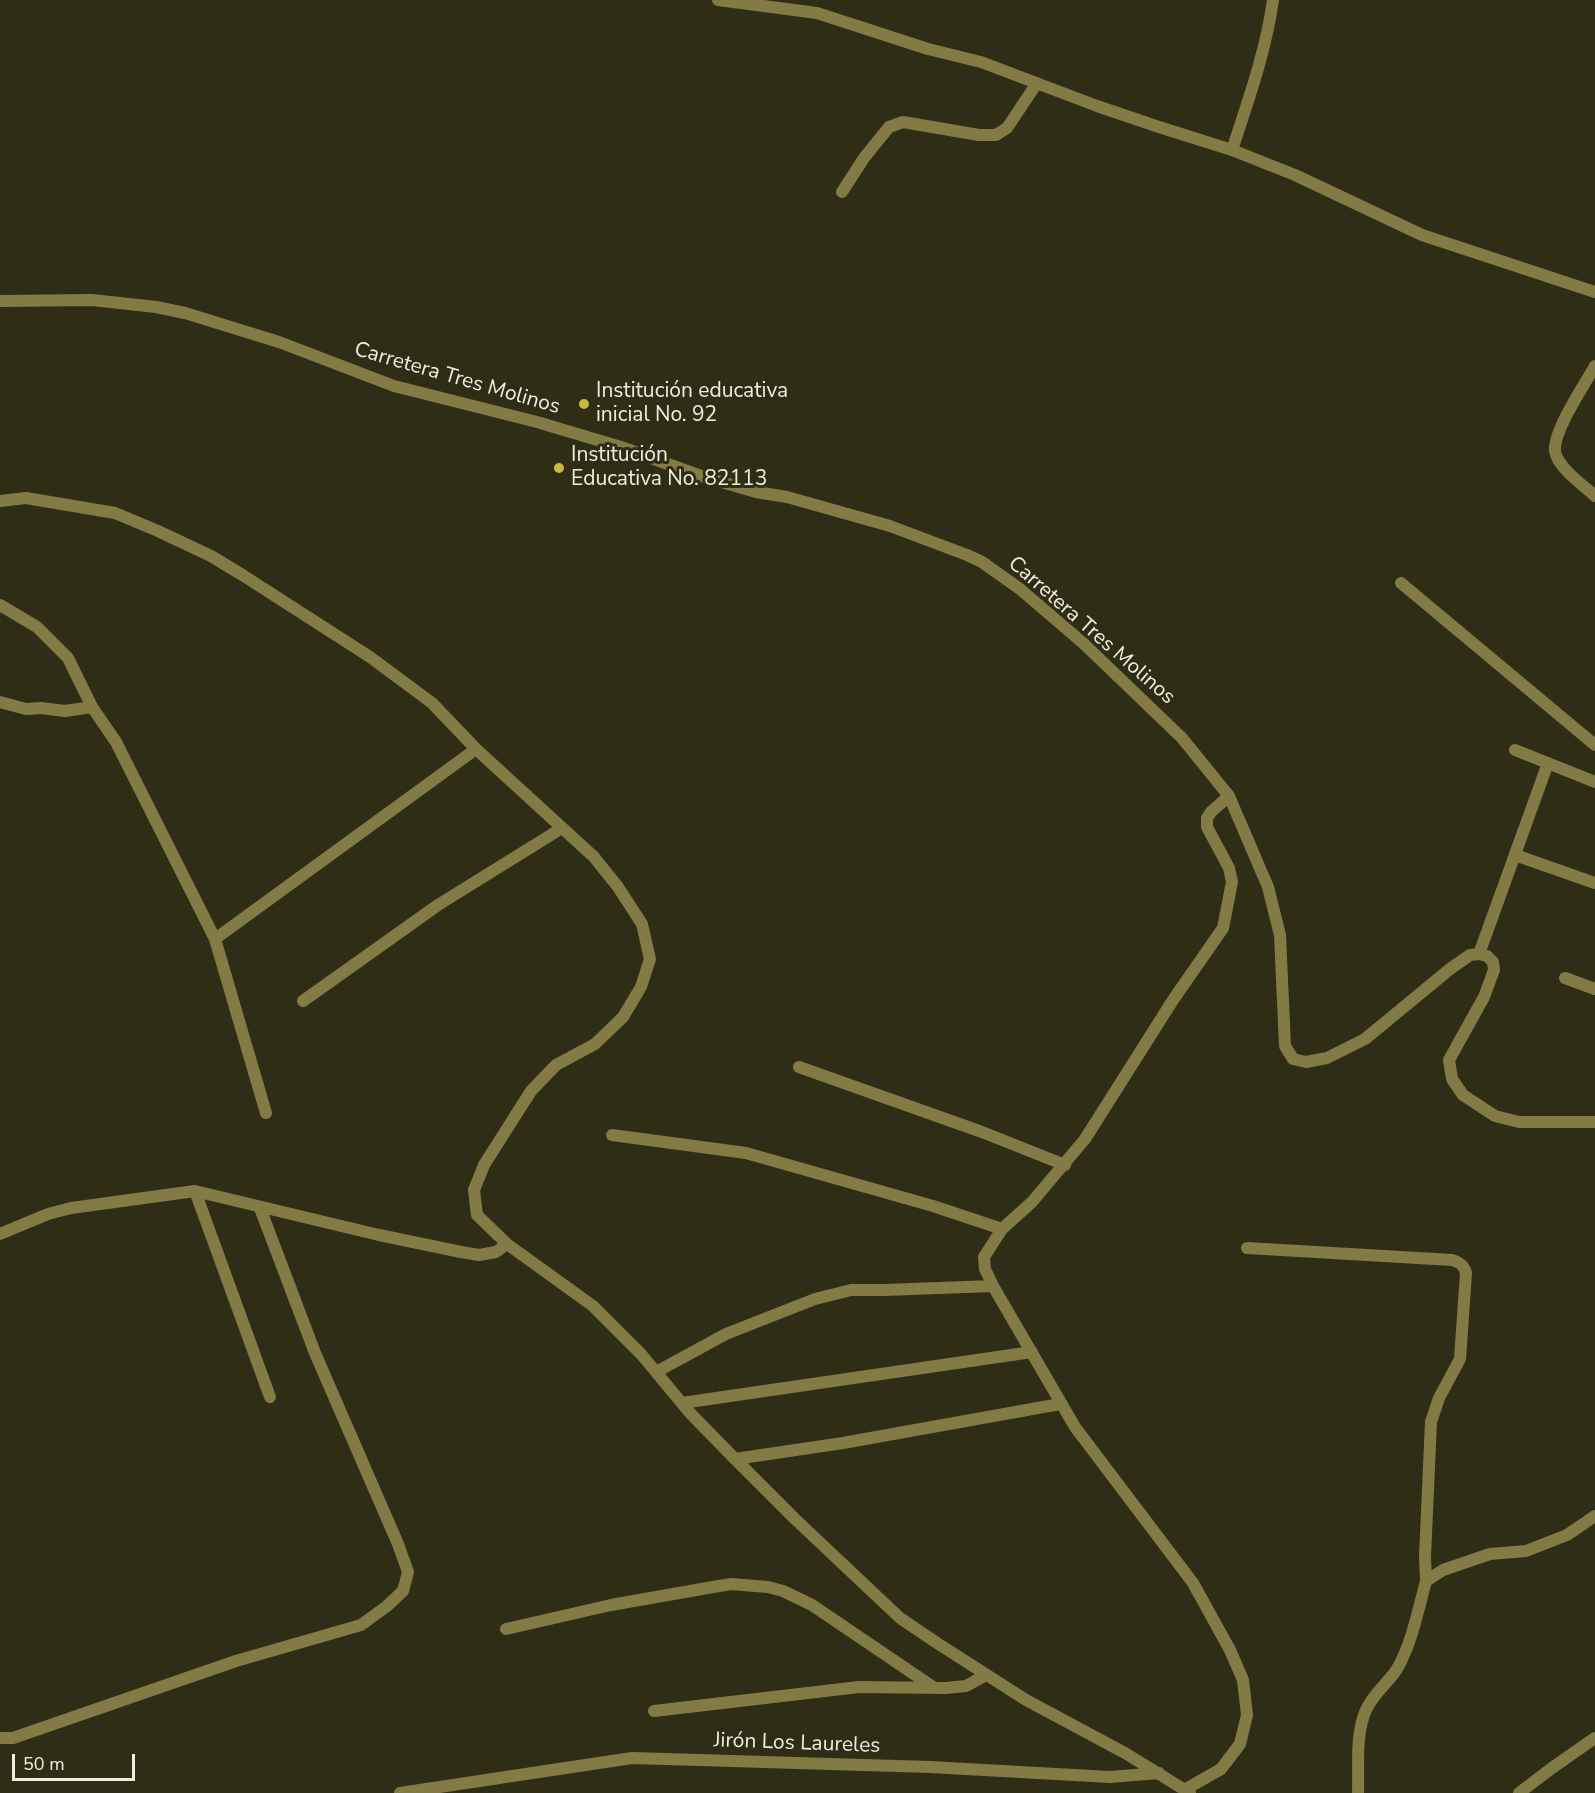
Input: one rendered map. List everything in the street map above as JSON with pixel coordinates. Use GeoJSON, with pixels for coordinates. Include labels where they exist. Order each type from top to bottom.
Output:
{"type":"FeatureCollection","features":[{"type":"Feature","properties":{"kind":"street"},"geometry":{"type":"LineString","coordinates":[[718,0],[817,13],[928,49],[981,62],[1159,127],[1232,150],[1295,175],[1422,235],[1595,292]]}},
{"type":"Feature","properties":{"kind":"street"},"geometry":{"type":"LineString","coordinates":[[1232,150],[1270,23],[1273,0]]}},
{"type":"Feature","properties":{"kind":"street"},"geometry":{"type":"LineString","coordinates":[[842,192],[864,158],[889,126],[903,122],[979,135],[996,135],[1007,128],[1036,83]]}},
{"type":"Feature","properties":{"kind":"street","name":"Carretera Tres Molinos"},"geometry":{"type":"LineString","coordinates":[[0,301],[92,300],[156,307],[185,313],[279,342],[394,386],[537,422],[621,447],[701,476],[890,526],[982,562],[1020,589],[1083,643],[1182,738],[1229,796],[1268,887],[1280,935],[1285,1046],[1293,1059],[1306,1062],[1327,1058],[1365,1039],[1450,969],[1470,955],[1479,954]]}},
{"type":"Feature","properties":{"kind":"street"},"geometry":{"type":"LineString","coordinates":[[1595,366],[1558,433],[1555,452],[1565,468],[1595,496]]}},
{"type":"Feature","properties":{"kind":"street"},"geometry":{"type":"LineString","coordinates":[[0,501],[26,498],[115,513],[211,556],[370,657],[432,703],[476,749],[594,857],[618,887],[642,924],[650,959],[641,987],[622,1017],[595,1044],[556,1065],[531,1091],[484,1165],[474,1190],[477,1215],[507,1244],[593,1306],[641,1354],[682,1403],[735,1460],[900,1618],[1026,1700],[1125,1753],[1188,1791],[1221,1769],[1240,1744],[1247,1715],[1243,1680],[1230,1650],[1193,1583],[1060,1404],[993,1286],[985,1269],[984,1257],[1002,1229],[1032,1202],[1085,1139],[1173,1000],[1223,928],[1232,882],[1229,868],[1207,827],[1207,818],[1229,796]]}},
{"type":"Feature","properties":{"kind":"street"},"geometry":{"type":"LineString","coordinates":[[1401,583],[1595,745]]}},
{"type":"Feature","properties":{"kind":"street"},"geometry":{"type":"LineString","coordinates":[[0,605],[37,627],[68,658],[92,707],[116,741],[215,939],[266,1113]]}},
{"type":"Feature","properties":{"kind":"street"},"geometry":{"type":"LineString","coordinates":[[0,702],[26,709],[65,711],[92,707]]}},
{"type":"Feature","properties":{"kind":"street"},"geometry":{"type":"LineString","coordinates":[[215,939],[476,749]]}},
{"type":"Feature","properties":{"kind":"street"},"geometry":{"type":"LineString","coordinates":[[1515,750],[1595,782]]}},
{"type":"Feature","properties":{"kind":"street"},"geometry":{"type":"LineString","coordinates":[[1548,764],[1479,954],[1487,956],[1494,970],[1484,997],[1449,1060],[1452,1079],[1463,1095],[1495,1116],[1519,1122],[1595,1122]]}},
{"type":"Feature","properties":{"kind":"street"},"geometry":{"type":"LineString","coordinates":[[303,1001],[438,905],[562,828]]}},
{"type":"Feature","properties":{"kind":"street"},"geometry":{"type":"LineString","coordinates":[[1515,855],[1595,883]]}},
{"type":"Feature","properties":{"kind":"street"},"geometry":{"type":"LineString","coordinates":[[1565,978],[1595,989]]}},
{"type":"Feature","properties":{"kind":"street"},"geometry":{"type":"LineString","coordinates":[[799,1066],[982,1132],[1065,1165]]}},
{"type":"Feature","properties":{"kind":"street"},"geometry":{"type":"LineString","coordinates":[[612,1135],[746,1153],[933,1206],[1002,1229]]}},
{"type":"Feature","properties":{"kind":"street"},"geometry":{"type":"LineString","coordinates":[[0,1234],[48,1214],[70,1208],[195,1191],[379,1235],[478,1255],[496,1252],[507,1244]]}},
{"type":"Feature","properties":{"kind":"street"},"geometry":{"type":"LineString","coordinates":[[195,1191],[270,1397]]}},
{"type":"Feature","properties":{"kind":"street"},"geometry":{"type":"LineString","coordinates":[[0,1738],[12,1738],[236,1661],[361,1625],[403,1591],[408,1572],[398,1544],[315,1353],[260,1208]]}},
{"type":"Feature","properties":{"kind":"street"},"geometry":{"type":"LineString","coordinates":[[1247,1248],[1452,1260],[1457,1261],[1466,1273],[1460,1359],[1439,1398],[1431,1422],[1426,1581],[1408,1643],[1396,1670],[1366,1710],[1360,1734],[1358,1793]]}},
{"type":"Feature","properties":{"kind":"street"},"geometry":{"type":"LineString","coordinates":[[656,1372],[726,1334],[815,1299],[851,1290],[993,1286]]}},
{"type":"Feature","properties":{"kind":"street"},"geometry":{"type":"LineString","coordinates":[[682,1403],[1032,1352]]}},
{"type":"Feature","properties":{"kind":"street"},"geometry":{"type":"LineString","coordinates":[[735,1460],[1060,1404]]}},
{"type":"Feature","properties":{"kind":"street"},"geometry":{"type":"LineString","coordinates":[[1426,1581],[1443,1570],[1490,1554],[1526,1551],[1567,1535],[1595,1516]]}},
{"type":"Feature","properties":{"kind":"street"},"geometry":{"type":"LineString","coordinates":[[506,1629],[610,1605],[731,1584],[768,1587],[812,1605],[933,1688]]}},
{"type":"Feature","properties":{"kind":"street"},"geometry":{"type":"LineString","coordinates":[[654,1711],[859,1687],[966,1686],[986,1675]]}},
{"type":"Feature","properties":{"kind":"street"},"geometry":{"type":"LineString","coordinates":[[1519,1793],[1595,1738]]}},
{"type":"Feature","properties":{"kind":"street","name":"Jirón Los Laureles"},"geometry":{"type":"LineString","coordinates":[[400,1793],[632,1758],[930,1767],[1110,1777],[1159,1773]]}},
{"type":"Feature","properties":{"kind":"place","name":"Institución educativa inicial No. 92"},"geometry":{"type":"Point","coordinates":[584,404]}},
{"type":"Feature","properties":{"kind":"place","name":"Institución Educativa No. 82113"},"geometry":{"type":"Point","coordinates":[559,468]}}]}
